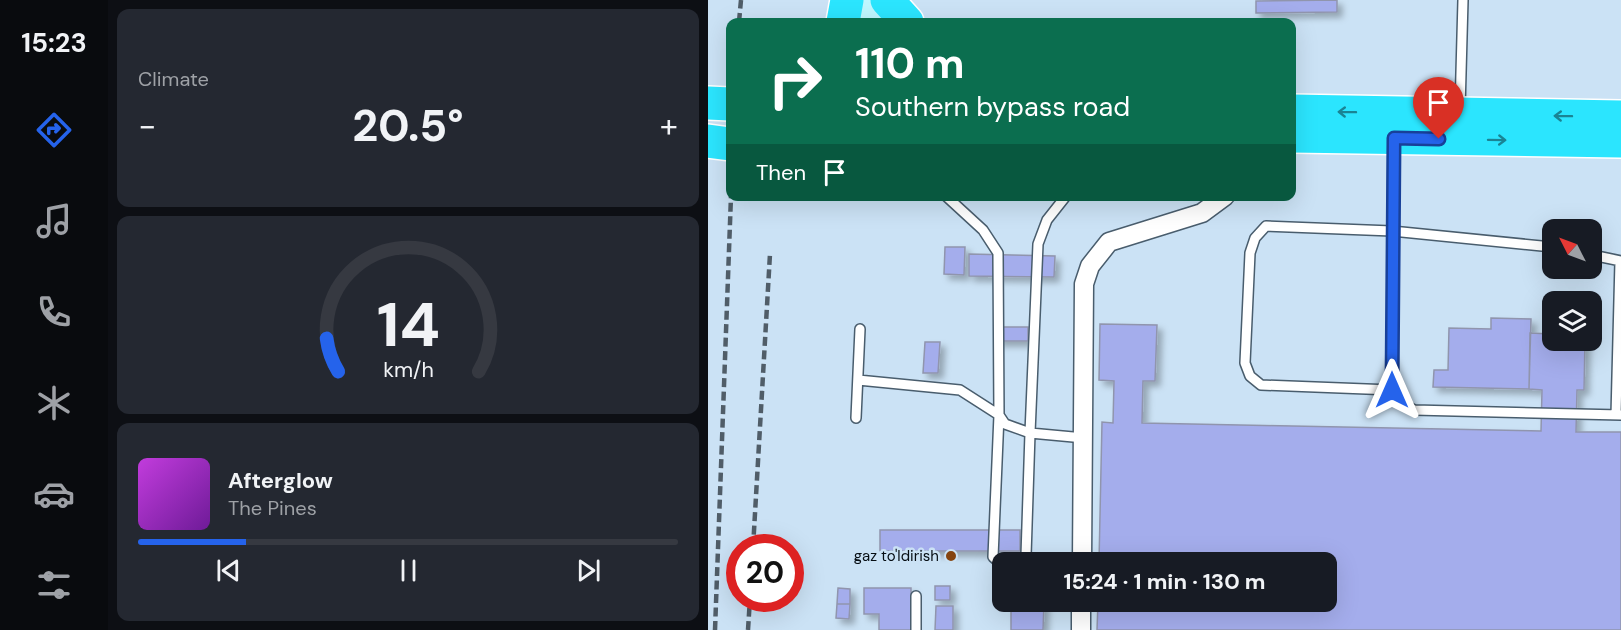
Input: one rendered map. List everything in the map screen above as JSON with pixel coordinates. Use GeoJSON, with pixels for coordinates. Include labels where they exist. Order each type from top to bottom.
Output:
{"type":"FeatureCollection","features":[{"type":"Feature","properties":{"kind":"highway"},"geometry":{"type":"LineString","coordinates":[[844,18],[847,0]]}},
{"type":"Feature","properties":{"kind":"highway"},"geometry":{"type":"LineString","coordinates":[[887,0],[903,18]]}},
{"type":"Feature","properties":{"kind":"highway"},"geometry":{"type":"LineString","coordinates":[[708,104],[726,104]]}},
{"type":"Feature","properties":{"kind":"highway"},"geometry":{"type":"LineString","coordinates":[[1296,112],[1394,125],[1621,141]]}},
{"type":"Feature","properties":{"kind":"highway"},"geometry":{"type":"LineString","coordinates":[[1296,136],[1394,125],[1460,114],[1621,117]]}},
{"type":"Feature","properties":{"kind":"highway"},"geometry":{"type":"LineString","coordinates":[[708,141],[726,143]]}},
{"type":"Feature","properties":{"kind":"main road"},"geometry":{"type":"LineString","coordinates":[[868,0],[873,18]]}},
{"type":"Feature","properties":{"kind":"street"},"geometry":{"type":"LineString","coordinates":[[1082,552],[1084,284],[1090,266],[1109,242],[1202,213],[1218,201]]}},
{"type":"Feature","properties":{"kind":"street"},"geometry":{"type":"LineString","coordinates":[[1081,630],[1082,612]]}},
{"type":"Feature","properties":{"kind":"lane"},"geometry":{"type":"LineString","coordinates":[[1460,114],[1463,0]]}},
{"type":"Feature","properties":{"kind":"lane"},"geometry":{"type":"LineString","coordinates":[[1394,125],[1392,390],[1398,401],[1414,410],[1619,415],[1620,261],[1602,257]]}},
{"type":"Feature","properties":{"kind":"lane"},"geometry":{"type":"LineString","coordinates":[[951,201],[983,230],[998,254],[999,415],[993,552]]}},
{"type":"Feature","properties":{"kind":"lane"},"geometry":{"type":"LineString","coordinates":[[1026,552],[1038,244],[1047,220],[1062,201]]}},
{"type":"Feature","properties":{"kind":"lane"},"geometry":{"type":"LineString","coordinates":[[1392,390],[1261,385],[1250,376],[1245,363],[1250,253],[1255,238],[1266,226],[1392,231],[1542,246]]}},
{"type":"Feature","properties":{"kind":"lane"},"geometry":{"type":"LineString","coordinates":[[856,418],[860,329]]}},
{"type":"Feature","properties":{"kind":"lane"},"geometry":{"type":"LineString","coordinates":[[858,381],[960,390],[999,415],[1005,424],[1030,433],[1084,438]]}},
{"type":"Feature","properties":{"kind":"lane"},"geometry":{"type":"LineString","coordinates":[[916,596],[916,630]]}},
{"type":"Feature","properties":{"kind":"building"},"geometry":{"type":"Polygon","coordinates":[[[1337,0],[1337,12],[1256,13],[1256,1],[1337,0]]]}},
{"type":"Feature","properties":{"kind":"building"},"geometry":{"type":"Polygon","coordinates":[[[945,247],[965,247],[964,275],[944,274],[945,247]]]}},
{"type":"Feature","properties":{"kind":"building"},"geometry":{"type":"Polygon","coordinates":[[[969,254],[1055,256],[1054,277],[969,276],[969,254]]]}},
{"type":"Feature","properties":{"kind":"building"},"geometry":{"type":"Polygon","coordinates":[[[1491,318],[1531,319],[1529,389],[1433,387],[1434,370],[1448,370],[1449,328],[1491,329],[1491,318]]]}},
{"type":"Feature","properties":{"kind":"building"},"geometry":{"type":"Polygon","coordinates":[[[1100,324],[1157,325],[1155,381],[1143,381],[1142,423],[1541,431],[1542,390],[1529,389],[1530,333],[1542,334],[1542,351],[1585,351],[1584,390],[1577,390],[1576,432],[1621,432],[1621,630],[1097,630],[1098,612],[1337,612],[1337,552],[1099,552],[1102,422],[1113,423],[1114,381],[1099,380],[1100,324]]]}},
{"type":"Feature","properties":{"kind":"building"},"geometry":{"type":"Polygon","coordinates":[[[997,327],[1028,327],[1028,341],[996,341],[997,327]]]}},
{"type":"Feature","properties":{"kind":"building"},"geometry":{"type":"Polygon","coordinates":[[[925,342],[940,342],[938,373],[923,373],[925,342]]]}},
{"type":"Feature","properties":{"kind":"building"},"geometry":{"type":"Polygon","coordinates":[[[880,530],[1020,530],[1020,551],[880,551],[880,530]]]}},
{"type":"Feature","properties":{"kind":"building"},"geometry":{"type":"Polygon","coordinates":[[[935,586],[950,586],[950,600],[935,600],[935,586]]]}},
{"type":"Feature","properties":{"kind":"building"},"geometry":{"type":"Polygon","coordinates":[[[838,588],[850,589],[850,604],[837,604],[838,588]]]}},
{"type":"Feature","properties":{"kind":"building"},"geometry":{"type":"Polygon","coordinates":[[[864,588],[911,588],[911,630],[879,630],[879,614],[864,614],[864,588]]]}},
{"type":"Feature","properties":{"kind":"building"},"geometry":{"type":"Polygon","coordinates":[[[837,604],[850,604],[849,619],[836,618],[837,604]]]}},
{"type":"Feature","properties":{"kind":"building"},"geometry":{"type":"Polygon","coordinates":[[[936,606],[953,606],[953,630],[935,630],[936,606]]]}},
{"type":"Feature","properties":{"kind":"building"},"geometry":{"type":"Polygon","coordinates":[[[1011,612],[1044,612],[1043,630],[1011,630],[1011,612]]]}},
{"type":"Feature","properties":{"kind":"railway"},"geometry":{"type":"LineString","coordinates":[[739,18],[741,0]]}},
{"type":"Feature","properties":{"kind":"railway"},"geometry":{"type":"LineString","coordinates":[[715,630],[731,201]]}},
{"type":"Feature","properties":{"kind":"railway"},"geometry":{"type":"LineString","coordinates":[[754,534],[770,254]]}},
{"type":"Feature","properties":{"kind":"railway"},"geometry":{"type":"LineString","coordinates":[[748,630],[749,612]]}},
{"type":"Feature","properties":{"kind":"place","name":"gaz to'ldirish"},"geometry":{"type":"Point","coordinates":[951,556]}},
{"type":"Feature","properties":{"kind":"route"},"geometry":{"type":"LineString","coordinates":[[1392,390],[1394,138],[1439,139]]}}]}
